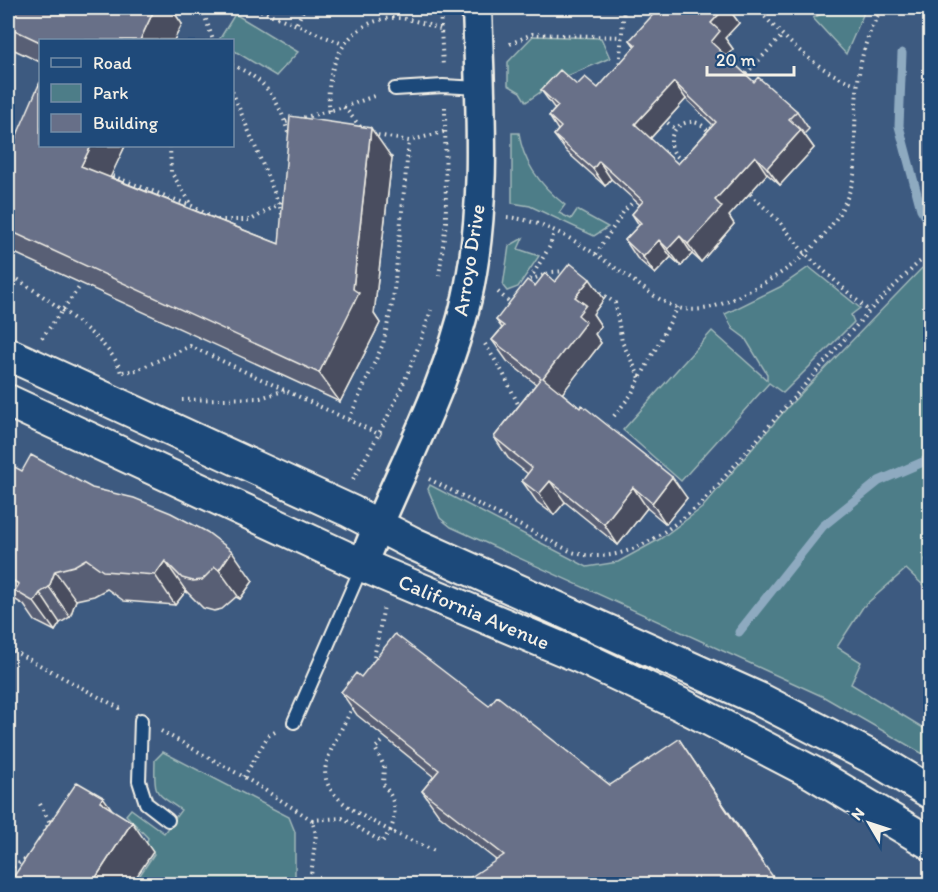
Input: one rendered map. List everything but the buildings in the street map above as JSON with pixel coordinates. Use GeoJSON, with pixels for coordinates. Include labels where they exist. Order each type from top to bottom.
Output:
{"type":"FeatureCollection","features":[{"type":"Feature","properties":{"kind":"main road","name":"California Avenue"},"geometry":{"type":"LineString","coordinates":[[8,354],[164,411],[378,525],[759,699],[877,760],[930,792]]}},
{"type":"Feature","properties":{"kind":"main road"},"geometry":{"type":"LineString","coordinates":[[8,380],[115,428],[164,411]]}},
{"type":"Feature","properties":{"kind":"main road","name":"California Avenue"},"geometry":{"type":"LineString","coordinates":[[8,401],[362,565],[581,657],[682,705],[813,773],[930,843]]}},
{"type":"Feature","properties":{"kind":"street","name":"Arroyo Drive"},"geometry":{"type":"LineString","coordinates":[[362,565],[444,370],[467,298],[479,215],[477,8]]}},
{"type":"Feature","properties":{"kind":"lane"},"geometry":{"type":"LineString","coordinates":[[395,89],[443,86],[479,88]]}},
{"type":"Feature","properties":{"kind":"lane"},"geometry":{"type":"LineString","coordinates":[[294,722],[362,565]]}},
{"type":"Feature","properties":{"kind":"lane"},"geometry":{"type":"LineString","coordinates":[[141,720],[139,781],[147,803],[168,820]]}},
{"type":"Feature","properties":{"kind":"path"},"geometry":{"type":"LineString","coordinates":[[202,8],[213,39]]}},
{"type":"Feature","properties":{"kind":"path"},"geometry":{"type":"LineString","coordinates":[[255,8],[297,23],[343,44]]}},
{"type":"Feature","properties":{"kind":"path"},"geometry":{"type":"LineString","coordinates":[[297,23],[304,8]]}},
{"type":"Feature","properties":{"kind":"path"},"geometry":{"type":"LineString","coordinates":[[438,281],[446,222],[447,130],[440,8]]}},
{"type":"Feature","properties":{"kind":"path"},"geometry":{"type":"LineString","coordinates":[[624,8],[618,67],[624,78]]}},
{"type":"Feature","properties":{"kind":"path"},"geometry":{"type":"LineString","coordinates":[[757,8],[782,36],[839,79],[856,84]]}},
{"type":"Feature","properties":{"kind":"path"},"geometry":{"type":"LineString","coordinates":[[479,215],[522,219],[554,232],[596,254],[658,298],[678,307],[716,308],[770,280],[805,254],[826,232],[845,205],[854,174],[856,84],[860,60],[870,29],[882,8]]}},
{"type":"Feature","properties":{"kind":"path"},"geometry":{"type":"LineString","coordinates":[[330,111],[327,92],[330,71],[343,44],[374,22],[392,18],[414,21],[440,29]]}},
{"type":"Feature","properties":{"kind":"path"},"geometry":{"type":"LineString","coordinates":[[510,44],[532,34],[622,37]]}},
{"type":"Feature","properties":{"kind":"path"},"geometry":{"type":"LineString","coordinates":[[737,84],[782,36]]}},
{"type":"Feature","properties":{"kind":"path"},"geometry":{"type":"LineString","coordinates":[[234,66],[248,72],[270,90],[286,122],[290,139]]}},
{"type":"Feature","properties":{"kind":"path"},"geometry":{"type":"LineString","coordinates":[[286,122],[344,107],[395,89]]}},
{"type":"Feature","properties":{"kind":"path"},"geometry":{"type":"LineString","coordinates":[[234,96],[282,215]]}},
{"type":"Feature","properties":{"kind":"path"},"geometry":{"type":"LineString","coordinates":[[344,107],[354,122],[364,131],[389,139],[409,141],[447,130]]}},
{"type":"Feature","properties":{"kind":"path"},"geometry":{"type":"LineString","coordinates":[[656,112],[674,129]]}},
{"type":"Feature","properties":{"kind":"path"},"geometry":{"type":"LineString","coordinates":[[703,124],[708,118]]}},
{"type":"Feature","properties":{"kind":"path"},"geometry":{"type":"LineString","coordinates":[[688,121],[703,124],[712,139],[707,155],[695,163],[680,160],[670,146],[674,129],[688,121]]}},
{"type":"Feature","properties":{"kind":"path"},"geometry":{"type":"LineString","coordinates":[[8,125],[32,137]]}},
{"type":"Feature","properties":{"kind":"path"},"geometry":{"type":"LineString","coordinates":[[349,419],[382,344],[393,300],[409,141]]}},
{"type":"Feature","properties":{"kind":"path"},"geometry":{"type":"LineString","coordinates":[[170,147],[171,172],[192,206]]}},
{"type":"Feature","properties":{"kind":"path"},"geometry":{"type":"LineString","coordinates":[[707,155],[716,163]]}},
{"type":"Feature","properties":{"kind":"path"},"geometry":{"type":"LineString","coordinates":[[673,167],[680,160]]}},
{"type":"Feature","properties":{"kind":"path"},"geometry":{"type":"LineString","coordinates":[[100,171],[192,206],[217,220],[251,220],[279,204],[287,191]]}},
{"type":"Feature","properties":{"kind":"path"},"geometry":{"type":"LineString","coordinates":[[740,185],[780,222],[805,254],[869,311]]}},
{"type":"Feature","properties":{"kind":"path"},"geometry":{"type":"LineString","coordinates":[[596,254],[624,211],[644,191]]}},
{"type":"Feature","properties":{"kind":"path"},"geometry":{"type":"LineString","coordinates":[[524,288],[550,246],[554,232]]}},
{"type":"Feature","properties":{"kind":"path"},"geometry":{"type":"LineString","coordinates":[[428,478],[572,552],[590,558],[615,555],[633,549],[672,527],[702,503],[869,311],[918,263],[930,255]]}},
{"type":"Feature","properties":{"kind":"path"},"geometry":{"type":"LineString","coordinates":[[530,280],[552,272],[572,270]]}},
{"type":"Feature","properties":{"kind":"path"},"geometry":{"type":"LineString","coordinates":[[8,273],[63,310],[94,336],[117,361],[121,374],[137,370],[190,346],[381,435]]}},
{"type":"Feature","properties":{"kind":"path"},"geometry":{"type":"LineString","coordinates":[[589,284],[615,303],[622,342],[640,378]]}},
{"type":"Feature","properties":{"kind":"path"},"geometry":{"type":"LineString","coordinates":[[42,339],[81,285]]}},
{"type":"Feature","properties":{"kind":"path"},"geometry":{"type":"LineString","coordinates":[[498,292],[519,312]]}},
{"type":"Feature","properties":{"kind":"path"},"geometry":{"type":"LineString","coordinates":[[512,304],[518,296]]}},
{"type":"Feature","properties":{"kind":"path"},"geometry":{"type":"LineString","coordinates":[[353,479],[381,435],[417,354],[434,303]]}},
{"type":"Feature","properties":{"kind":"path"},"geometry":{"type":"LineString","coordinates":[[614,416],[640,378],[678,307]]}},
{"type":"Feature","properties":{"kind":"path"},"geometry":{"type":"LineString","coordinates":[[485,345],[503,373],[523,413]]}},
{"type":"Feature","properties":{"kind":"path"},"geometry":{"type":"LineString","coordinates":[[164,411],[260,398],[286,390]]}},
{"type":"Feature","properties":{"kind":"path"},"geometry":{"type":"LineString","coordinates":[[371,667],[376,657],[384,605]]}},
{"type":"Feature","properties":{"kind":"path"},"geometry":{"type":"LineString","coordinates":[[8,648],[244,777],[312,820],[342,818],[382,842],[396,817],[392,795],[383,784],[384,766],[375,748],[382,742]]}},
{"type":"Feature","properties":{"kind":"path"},"geometry":{"type":"LineString","coordinates":[[357,696],[325,766],[331,790],[343,803],[390,831],[435,851]]}},
{"type":"Feature","properties":{"kind":"path"},"geometry":{"type":"LineString","coordinates":[[244,777],[260,748]]}},
{"type":"Feature","properties":{"kind":"path"},"geometry":{"type":"LineString","coordinates":[[40,804],[48,821],[45,837]]}},
{"type":"Feature","properties":{"kind":"path"},"geometry":{"type":"LineString","coordinates":[[310,885],[316,834],[312,820]]}},
{"type":"Feature","properties":{"kind":"path"},"geometry":{"type":"LineString","coordinates":[[8,870],[34,853]]}},
{"type":"Feature","properties":{"kind":"shaded area"},"geometry":{"type":"Polygon","coordinates":[[[8,8],[930,8],[930,884],[8,884],[8,8]]]}},
{"type":"Feature","properties":{"kind":"green space"},"geometry":{"type":"Polygon","coordinates":[[[834,8],[866,8],[846,54],[813,18],[834,8]]]}},
{"type":"Feature","properties":{"kind":"green space"},"geometry":{"type":"Polygon","coordinates":[[[235,14],[298,52],[276,76],[234,51],[234,39],[220,39],[235,14]]]}},
{"type":"Feature","properties":{"kind":"green space"},"geometry":{"type":"Polygon","coordinates":[[[533,36],[601,38],[610,58],[558,80],[526,102],[520,92],[508,85],[508,62],[533,36]]]}},
{"type":"Feature","properties":{"kind":"green space"},"geometry":{"type":"Polygon","coordinates":[[[512,133],[519,133],[521,144],[535,174],[565,205],[559,213],[571,219],[577,210],[608,227],[594,236],[530,206],[512,203],[512,133]]]}},
{"type":"Feature","properties":{"kind":"green space"},"geometry":{"type":"Polygon","coordinates":[[[523,238],[518,249],[539,256],[518,287],[507,291],[503,286],[509,246],[523,238]]]}},
{"type":"Feature","properties":{"kind":"green space"},"geometry":{"type":"Polygon","coordinates":[[[930,263],[930,556],[925,559],[930,582],[925,587],[906,569],[863,607],[837,647],[861,662],[851,684],[930,732],[930,758],[824,697],[451,527],[440,518],[428,489],[430,485],[587,567],[618,562],[660,539],[702,508],[787,408],[921,269],[930,263]]]}},
{"type":"Feature","properties":{"kind":"green space"},"geometry":{"type":"Polygon","coordinates":[[[809,267],[860,308],[851,315],[854,322],[783,393],[769,383],[681,481],[623,430],[712,331],[767,380],[767,374],[745,338],[733,329],[725,314],[780,287],[809,267]]]}},
{"type":"Feature","properties":{"kind":"green space"},"geometry":{"type":"Polygon","coordinates":[[[163,752],[289,817],[295,832],[295,884],[134,884],[154,854],[146,845],[148,838],[126,815],[131,809],[164,833],[181,810],[160,795],[155,786],[155,760],[163,752]]]}},
{"type":"Feature","properties":{"kind":"waterway"},"geometry":{"type":"LineString","coordinates":[[902,53],[899,126],[921,209],[930,224]]}},
{"type":"Feature","properties":{"kind":"waterway"},"geometry":{"type":"LineString","coordinates":[[739,632],[823,526],[879,481],[930,459]]}}]}
